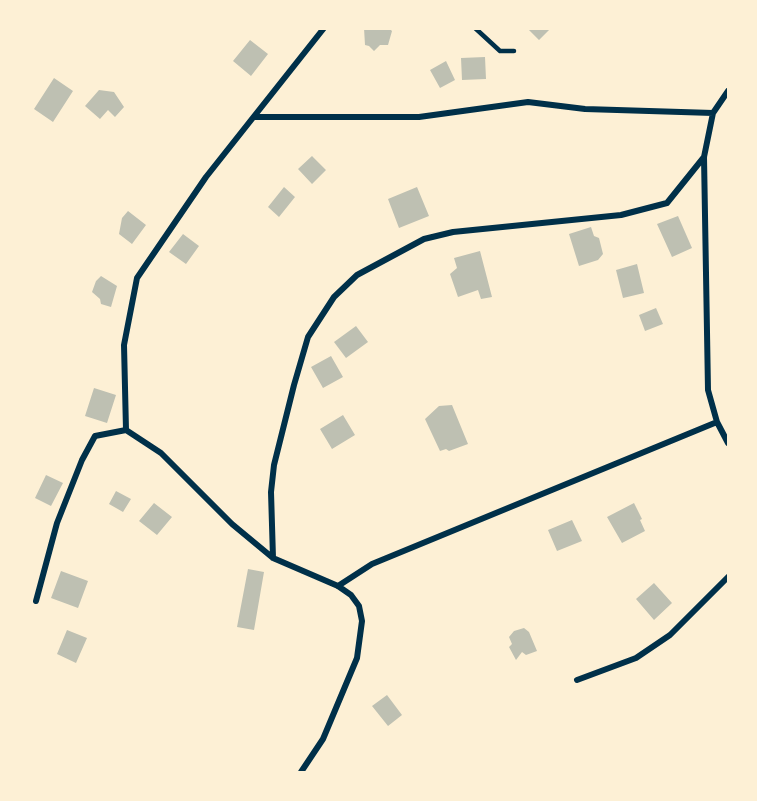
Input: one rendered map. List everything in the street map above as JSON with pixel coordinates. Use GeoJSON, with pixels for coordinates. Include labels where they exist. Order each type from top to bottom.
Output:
{"type":"FeatureCollection","features":[{"type":"Feature","properties":{"kind":"street"},"geometry":{"type":"LineString","coordinates":[[126,430],[124,345],[137,278],[206,177],[324,28]]}},
{"type":"Feature","properties":{"kind":"street"},"geometry":{"type":"LineString","coordinates":[[729,91],[713,113],[704,157],[708,390],[717,422],[729,444]]}},
{"type":"Feature","properties":{"kind":"street"},"geometry":{"type":"LineString","coordinates":[[254,117],[419,117],[528,102],[585,109],[713,113]]}},
{"type":"Feature","properties":{"kind":"street"},"geometry":{"type":"LineString","coordinates":[[273,558],[271,492],[274,465],[308,337],[334,297],[357,275],[424,239],[453,232],[621,215],[667,203],[704,157]]}},
{"type":"Feature","properties":{"kind":"street"},"geometry":{"type":"LineString","coordinates":[[338,586],[372,564],[717,422]]}},
{"type":"Feature","properties":{"kind":"street"},"geometry":{"type":"LineString","coordinates":[[36,601],[57,523],[82,460],[95,436],[126,430],[162,453],[232,524],[273,558],[338,586],[351,595],[359,606],[362,621],[357,658],[323,739],[302,772]]}},
{"type":"Feature","properties":{"kind":"street"},"geometry":{"type":"LineString","coordinates":[[577,680],[636,658],[670,635],[729,577]]}},
{"type":"Feature","properties":{"kind":"lane"},"geometry":{"type":"LineString","coordinates":[[475,28],[500,51],[514,51]]}},
{"type":"Feature","properties":{"kind":"building"},"geometry":{"type":"Polygon","coordinates":[[[364,28],[389,28],[392,31],[388,45],[380,45],[374,51],[365,45],[364,28]]]}},
{"type":"Feature","properties":{"kind":"building"},"geometry":{"type":"Polygon","coordinates":[[[527,28],[551,28],[539,40],[527,28]]]}},
{"type":"Feature","properties":{"kind":"building"},"geometry":{"type":"Polygon","coordinates":[[[250,40],[268,54],[251,76],[233,61],[250,40]]]}},
{"type":"Feature","properties":{"kind":"building"},"geometry":{"type":"Polygon","coordinates":[[[485,57],[486,79],[462,80],[461,58],[485,57]]]}},
{"type":"Feature","properties":{"kind":"building"},"geometry":{"type":"Polygon","coordinates":[[[446,61],[455,80],[440,88],[430,70],[446,61]]]}},
{"type":"Feature","properties":{"kind":"building"},"geometry":{"type":"Polygon","coordinates":[[[54,78],[73,91],[53,122],[34,109],[54,78]]]}},
{"type":"Feature","properties":{"kind":"building"},"geometry":{"type":"Polygon","coordinates":[[[99,90],[114,92],[124,107],[115,117],[108,110],[100,119],[85,106],[99,90]]]}},
{"type":"Feature","properties":{"kind":"building"},"geometry":{"type":"Polygon","coordinates":[[[312,156],[326,170],[312,184],[298,169],[312,156]]]}},
{"type":"Feature","properties":{"kind":"building"},"geometry":{"type":"Polygon","coordinates":[[[284,187],[295,197],[279,217],[268,207],[284,187]]]}},
{"type":"Feature","properties":{"kind":"building"},"geometry":{"type":"Polygon","coordinates":[[[417,187],[429,216],[399,228],[388,199],[417,187]]]}},
{"type":"Feature","properties":{"kind":"building"},"geometry":{"type":"Polygon","coordinates":[[[128,211],[146,225],[132,244],[119,234],[122,218],[128,211]]]}},
{"type":"Feature","properties":{"kind":"building"},"geometry":{"type":"Polygon","coordinates":[[[678,216],[692,248],[672,257],[657,224],[678,216]]]}},
{"type":"Feature","properties":{"kind":"building"},"geometry":{"type":"Polygon","coordinates":[[[591,227],[594,236],[599,238],[603,254],[598,260],[579,266],[569,234],[591,227]]]}},
{"type":"Feature","properties":{"kind":"building"},"geometry":{"type":"Polygon","coordinates":[[[183,234],[199,246],[186,264],[169,252],[183,234]]]}},
{"type":"Feature","properties":{"kind":"building"},"geometry":{"type":"Polygon","coordinates":[[[480,251],[492,297],[481,299],[478,290],[458,297],[450,274],[457,268],[454,258],[480,251]]]}},
{"type":"Feature","properties":{"kind":"building"},"geometry":{"type":"Polygon","coordinates":[[[637,264],[644,293],[623,298],[616,270],[637,264]]]}},
{"type":"Feature","properties":{"kind":"building"},"geometry":{"type":"Polygon","coordinates":[[[101,276],[117,286],[111,307],[101,304],[100,299],[92,292],[96,281],[101,276]]]}},
{"type":"Feature","properties":{"kind":"building"},"geometry":{"type":"Polygon","coordinates":[[[656,308],[663,324],[645,331],[639,315],[656,308]]]}},
{"type":"Feature","properties":{"kind":"building"},"geometry":{"type":"Polygon","coordinates":[[[356,326],[368,342],[346,358],[334,342],[356,326]]]}},
{"type":"Feature","properties":{"kind":"building"},"geometry":{"type":"Polygon","coordinates":[[[331,356],[343,377],[323,388],[311,367],[331,356]]]}},
{"type":"Feature","properties":{"kind":"building"},"geometry":{"type":"Polygon","coordinates":[[[94,388],[116,395],[107,423],[85,416],[94,388]]]}},
{"type":"Feature","properties":{"kind":"building"},"geometry":{"type":"Polygon","coordinates":[[[452,405],[468,444],[449,451],[446,449],[440,451],[425,419],[439,406],[452,405]]]}},
{"type":"Feature","properties":{"kind":"building"},"geometry":{"type":"Polygon","coordinates":[[[343,415],[355,435],[332,449],[320,429],[343,415]]]}},
{"type":"Feature","properties":{"kind":"building"},"geometry":{"type":"Polygon","coordinates":[[[46,475],[63,483],[51,506],[35,498],[46,475]]]}},
{"type":"Feature","properties":{"kind":"building"},"geometry":{"type":"Polygon","coordinates":[[[116,491],[131,499],[123,512],[109,504],[116,491]]]}},
{"type":"Feature","properties":{"kind":"building"},"geometry":{"type":"Polygon","coordinates":[[[154,503],[172,517],[157,535],[139,521],[154,503]]]}},
{"type":"Feature","properties":{"kind":"building"},"geometry":{"type":"Polygon","coordinates":[[[634,503],[645,531],[622,543],[607,517],[634,503]]]}},
{"type":"Feature","properties":{"kind":"building"},"geometry":{"type":"Polygon","coordinates":[[[572,520],[582,541],[557,551],[548,530],[572,520]]]}},
{"type":"Feature","properties":{"kind":"building"},"geometry":{"type":"Polygon","coordinates":[[[248,569],[264,572],[254,630],[237,627],[248,569]]]}},
{"type":"Feature","properties":{"kind":"building"},"geometry":{"type":"Polygon","coordinates":[[[61,571],[88,581],[78,608],[51,598],[61,571]]]}},
{"type":"Feature","properties":{"kind":"building"},"geometry":{"type":"Polygon","coordinates":[[[654,583],[672,603],[654,620],[636,599],[654,583]]]}},
{"type":"Feature","properties":{"kind":"building"},"geometry":{"type":"Polygon","coordinates":[[[524,628],[529,632],[537,651],[526,655],[522,652],[516,660],[509,647],[512,644],[509,637],[514,631],[524,628]]]}},
{"type":"Feature","properties":{"kind":"building"},"geometry":{"type":"Polygon","coordinates":[[[67,630],[87,638],[76,663],[57,654],[67,630]]]}},
{"type":"Feature","properties":{"kind":"building"},"geometry":{"type":"Polygon","coordinates":[[[387,695],[402,715],[388,726],[372,706],[387,695]]]}}]}
